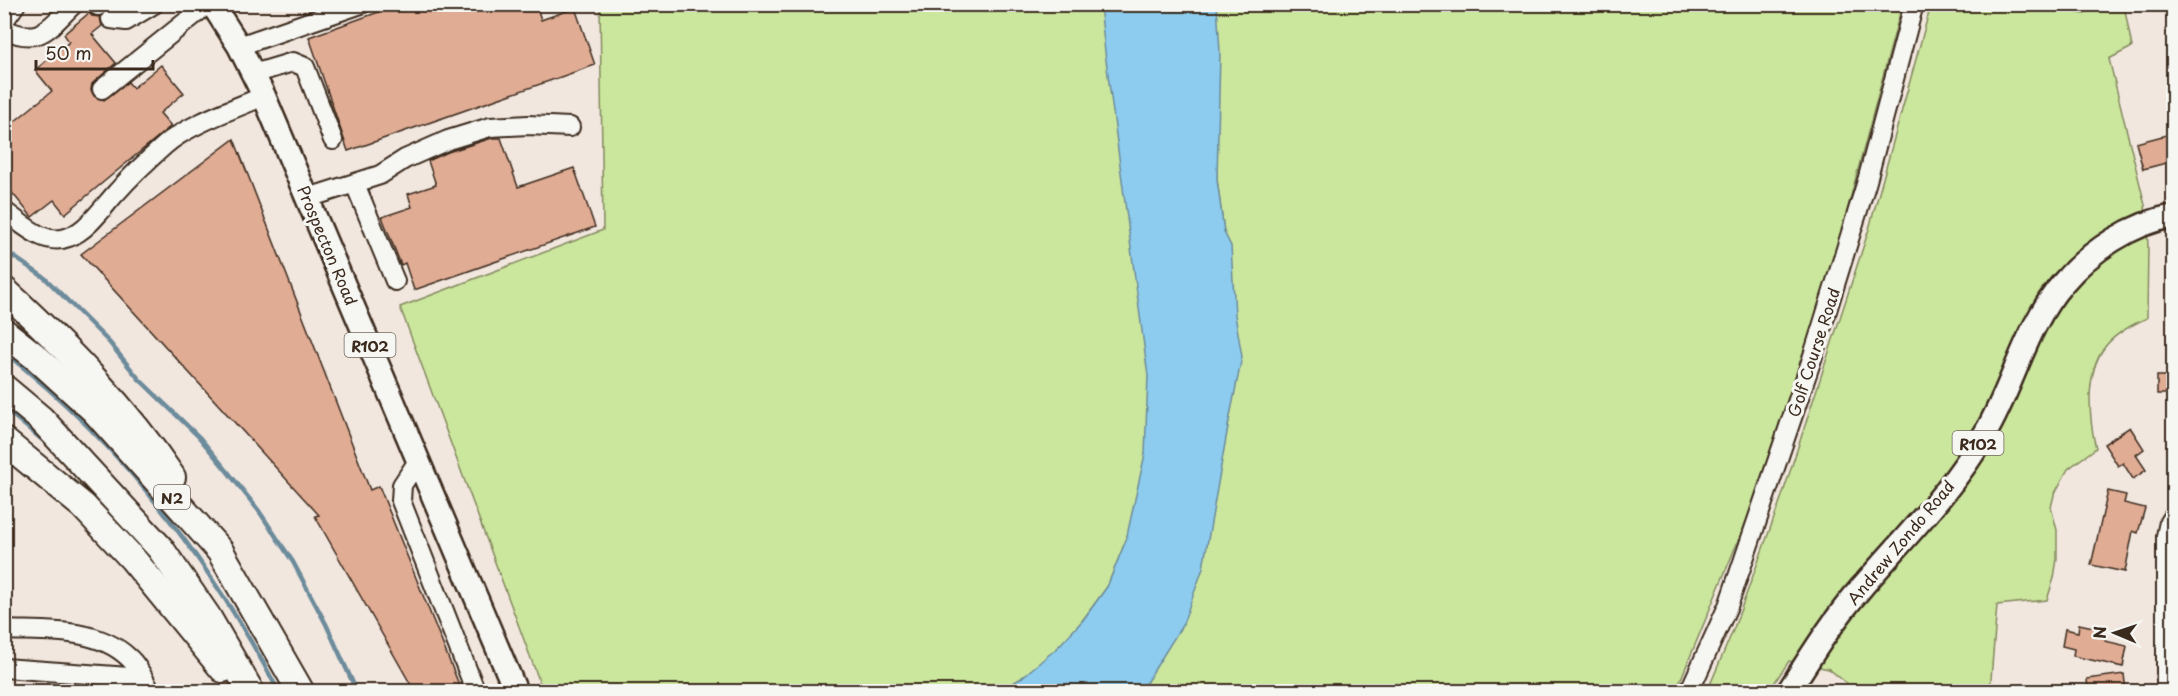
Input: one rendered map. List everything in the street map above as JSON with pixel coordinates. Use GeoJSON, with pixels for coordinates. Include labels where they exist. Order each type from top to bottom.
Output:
{"type":"FeatureCollection","features":[{"type":"Feature","properties":{"kind":"highway"},"geometry":{"type":"LineString","coordinates":[[4,290],[61,342],[152,447],[220,551]]}},
{"type":"Feature","properties":{"kind":"highway","name":"N2"},"geometry":{"type":"LineString","coordinates":[[4,332],[37,358],[94,410],[220,551],[301,692]]}},
{"type":"Feature","properties":{"kind":"highway","name":"N2"},"geometry":{"type":"LineString","coordinates":[[4,388],[41,419],[160,548],[207,616],[251,692]]}},
{"type":"Feature","properties":{"kind":"highway"},"geometry":{"type":"LineString","coordinates":[[4,441],[83,506],[132,558],[240,692]]}},
{"type":"Feature","properties":{"kind":"main road","name":"Prospecton Road"},"geometry":{"type":"LineString","coordinates":[[210,4],[238,46],[264,96],[516,692]]}},
{"type":"Feature","properties":{"kind":"main road","name":"Andrew Zondo Road"},"geometry":{"type":"LineString","coordinates":[[1788,692],[1832,624],[1949,486],[1974,450],[1986,432],[2041,314],[2064,282],[2092,255],[2112,241],[2140,226],[2174,216]]}},
{"type":"Feature","properties":{"kind":"street"},"geometry":{"type":"LineString","coordinates":[[4,21],[15,4]]}},
{"type":"Feature","properties":{"kind":"street"},"geometry":{"type":"LineString","coordinates":[[4,30],[31,37],[43,33],[74,4]]}},
{"type":"Feature","properties":{"kind":"street"},"geometry":{"type":"LineString","coordinates":[[102,10],[126,21],[154,4]]}},
{"type":"Feature","properties":{"kind":"street"},"geometry":{"type":"LineString","coordinates":[[102,89],[210,4]]}},
{"type":"Feature","properties":{"kind":"street"},"geometry":{"type":"LineString","coordinates":[[238,46],[361,4]]}},
{"type":"Feature","properties":{"kind":"street","name":"Golf Course Road"},"geometry":{"type":"LineString","coordinates":[[1689,692],[1728,606],[1812,359],[1867,181],[1914,4]]}},
{"type":"Feature","properties":{"kind":"street"},"geometry":{"type":"LineString","coordinates":[[253,74],[293,62],[305,67],[333,140]]}},
{"type":"Feature","properties":{"kind":"street"},"geometry":{"type":"LineString","coordinates":[[4,211],[44,238],[70,237],[84,227],[137,170],[167,142],[213,118],[264,96]]}},
{"type":"Feature","properties":{"kind":"street"},"geometry":{"type":"LineString","coordinates":[[308,198],[380,175],[405,159],[448,140],[490,127],[528,124],[570,127]]}},
{"type":"Feature","properties":{"kind":"street"},"geometry":{"type":"LineString","coordinates":[[355,184],[396,281]]}},
{"type":"Feature","properties":{"kind":"street"},"geometry":{"type":"LineString","coordinates":[[418,461],[402,485],[401,501],[476,692]]}},
{"type":"Feature","properties":{"kind":"street"},"geometry":{"type":"LineString","coordinates":[[2166,692],[2166,549],[2171,519]]}},
{"type":"Feature","properties":{"kind":"street"},"geometry":{"type":"LineString","coordinates":[[4,630],[91,636],[115,646],[130,658],[147,685]]}},
{"type":"Feature","properties":{"kind":"street"},"geometry":{"type":"LineString","coordinates":[[4,668],[147,685]]}},
{"type":"Feature","properties":{"kind":"green space"},"geometry":{"type":"Polygon","coordinates":[[[600,5],[1108,5],[1138,205],[1154,426],[1139,508],[1107,587],[1065,644],[1020,679],[1000,691],[543,691],[400,307],[603,230],[600,5]]]}},
{"type":"Feature","properties":{"kind":"green space"},"geometry":{"type":"Polygon","coordinates":[[[1217,5],[1902,5],[1831,271],[1747,519],[1676,691],[1136,692],[1229,271],[1217,179],[1217,5]]]}},
{"type":"Feature","properties":{"kind":"green space"},"geometry":{"type":"Polygon","coordinates":[[[1931,5],[2046,5],[2084,14],[2090,5],[2124,5],[2132,47],[2109,59],[2145,205],[2148,245],[2147,318],[2133,324],[2112,339],[2094,368],[2090,396],[2091,422],[2096,448],[2068,469],[2054,495],[2051,507],[2057,530],[2057,559],[2047,600],[1997,605],[1990,691],[1856,691],[1829,669],[1789,661],[1769,691],[1707,692],[1734,628],[1782,496],[1869,229],[1931,5]]]}},
{"type":"Feature","properties":{"kind":"water"},"geometry":{"type":"Polygon","coordinates":[[[1100,5],[1217,5],[1220,52],[1217,179],[1224,232],[1231,246],[1235,315],[1242,357],[1203,568],[1183,624],[1141,691],[1000,691],[1020,679],[1057,648],[1083,620],[1107,587],[1126,540],[1145,454],[1148,376],[1100,5]]]}},
{"type":"Feature","properties":{"kind":"building"},"geometry":{"type":"Polygon","coordinates":[[[401,4],[536,4],[541,20],[575,8],[595,65],[348,151],[309,37],[401,4]]]}},
{"type":"Feature","properties":{"kind":"building"},"geometry":{"type":"Polygon","coordinates":[[[89,13],[100,17],[102,26],[92,34],[116,63],[92,84],[91,90],[94,96],[104,100],[128,82],[133,88],[161,65],[184,93],[160,113],[171,126],[65,214],[54,200],[32,217],[4,183],[4,130],[52,91],[35,70],[69,42],[64,34],[89,13]]]}},
{"type":"Feature","properties":{"kind":"building"},"geometry":{"type":"Polygon","coordinates":[[[2174,133],[2174,161],[2143,169],[2136,143],[2174,133]]]}},
{"type":"Feature","properties":{"kind":"building"},"geometry":{"type":"Polygon","coordinates":[[[492,138],[501,138],[518,187],[574,168],[595,227],[414,290],[405,263],[401,265],[382,217],[412,207],[408,194],[436,185],[428,161],[492,138]]]}},
{"type":"Feature","properties":{"kind":"building"},"geometry":{"type":"Polygon","coordinates":[[[234,139],[370,490],[379,486],[462,692],[415,692],[315,516],[319,515],[81,254],[234,139]]]}},
{"type":"Feature","properties":{"kind":"building"},"geometry":{"type":"Polygon","coordinates":[[[2157,376],[2174,376],[2174,394],[2157,394],[2157,376]]]}},
{"type":"Feature","properties":{"kind":"building"},"geometry":{"type":"Polygon","coordinates":[[[2130,427],[2144,449],[2136,455],[2146,470],[2133,479],[2123,463],[2118,466],[2104,444],[2130,427]]]}},
{"type":"Feature","properties":{"kind":"building"},"geometry":{"type":"Polygon","coordinates":[[[2108,491],[2126,495],[2124,503],[2145,508],[2138,533],[2133,531],[2125,572],[2091,565],[2108,491]]]}},
{"type":"Feature","properties":{"kind":"building"},"geometry":{"type":"Polygon","coordinates":[[[2079,624],[2107,630],[2105,641],[2127,646],[2123,667],[2073,656],[2074,649],[2062,646],[2065,629],[2078,632],[2079,624]]]}},
{"type":"Feature","properties":{"kind":"building"},"geometry":{"type":"Polygon","coordinates":[[[2124,674],[2126,692],[2088,692],[2087,679],[2124,674]]]}},
{"type":"Feature","properties":{"kind":"waterway"},"geometry":{"type":"LineString","coordinates":[[4,250],[45,278],[109,342],[139,379],[199,437],[228,472],[259,511],[293,562],[326,624],[357,692]]}},
{"type":"Feature","properties":{"kind":"waterway"},"geometry":{"type":"LineString","coordinates":[[4,352],[87,426],[125,465],[160,507],[224,597],[279,692]]}},
{"type":"Feature","properties":{"kind":"waterway"},"geometry":{"type":"LineString","coordinates":[[4,408],[46,443]]}}]}
